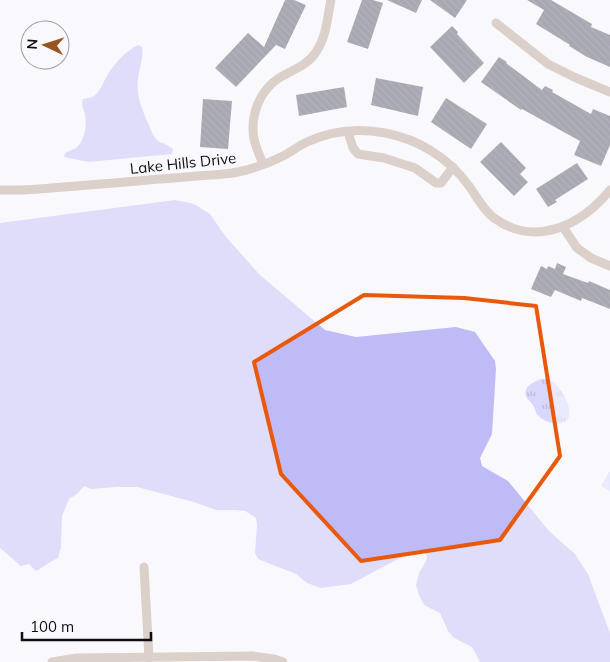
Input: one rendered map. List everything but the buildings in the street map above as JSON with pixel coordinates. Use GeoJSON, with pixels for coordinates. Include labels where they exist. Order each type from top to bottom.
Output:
{"type":"FeatureCollection","features":[{"type":"Feature","properties":{"kind":"street"},"geometry":{"type":"LineString","coordinates":[[263,164],[253,129],[258,103],[272,83],[305,64],[317,51],[326,31],[331,0]]}},
{"type":"Feature","properties":{"kind":"street"},"geometry":{"type":"LineString","coordinates":[[496,23],[548,64],[610,92]]}},
{"type":"Feature","properties":{"kind":"street"},"geometry":{"type":"LineString","coordinates":[[348,132],[353,148],[358,154],[384,158],[415,168],[436,183],[441,183],[453,167]]}},
{"type":"Feature","properties":{"kind":"street","name":"Lake Hills Drive"},"geometry":{"type":"LineString","coordinates":[[0,190],[23,190],[238,172],[281,157],[314,139],[348,132],[376,132],[403,138],[418,143],[432,151],[453,167],[487,212],[502,223],[518,230],[546,232],[570,224],[585,214],[610,190]]}},
{"type":"Feature","properties":{"kind":"street"},"geometry":{"type":"LineString","coordinates":[[563,227],[577,248],[591,258],[610,266]]}},
{"type":"Feature","properties":{"kind":"street"},"geometry":{"type":"LineString","coordinates":[[144,568],[149,658]]}},
{"type":"Feature","properties":{"kind":"street"},"geometry":{"type":"LineString","coordinates":[[52,662],[77,658],[252,656],[283,662]]}},
{"type":"Feature","properties":{"kind":"highlighted area"},"geometry":{"type":"Polygon","coordinates":[[[364,295],[464,298],[536,306],[560,456],[500,540],[361,561],[281,474],[254,362],[364,295]]]}},
{"type":"Feature","properties":{"kind":"green space"},"geometry":{"type":"Polygon","coordinates":[[[541,379],[551,380],[556,384],[568,403],[569,416],[562,423],[552,423],[542,419],[527,398],[527,388],[541,379]]]}},
{"type":"Feature","properties":{"kind":"green space"},"geometry":{"type":"Polygon","coordinates":[[[610,472],[610,491],[601,486],[610,472]]]}},
{"type":"Feature","properties":{"kind":"shaded area"},"geometry":{"type":"Polygon","coordinates":[[[138,45],[142,47],[138,85],[140,102],[154,136],[157,140],[173,149],[172,154],[88,162],[64,157],[65,153],[79,145],[85,132],[86,123],[82,105],[83,99],[96,94],[116,62],[138,45]]]}},
{"type":"Feature","properties":{"kind":"shaded area"},"geometry":{"type":"Polygon","coordinates":[[[175,200],[194,204],[210,214],[226,237],[260,275],[325,330],[356,337],[456,327],[475,332],[495,361],[496,369],[492,434],[480,458],[482,466],[508,481],[549,531],[575,554],[588,574],[610,633],[610,662],[480,662],[472,647],[454,638],[448,631],[440,613],[424,605],[416,585],[427,556],[422,550],[413,551],[351,584],[321,588],[307,583],[296,574],[258,559],[255,553],[256,518],[245,511],[216,510],[194,502],[137,487],[91,489],[84,486],[69,499],[62,516],[61,548],[58,558],[36,571],[29,564],[21,566],[0,548],[0,223],[175,200]]]}}]}
